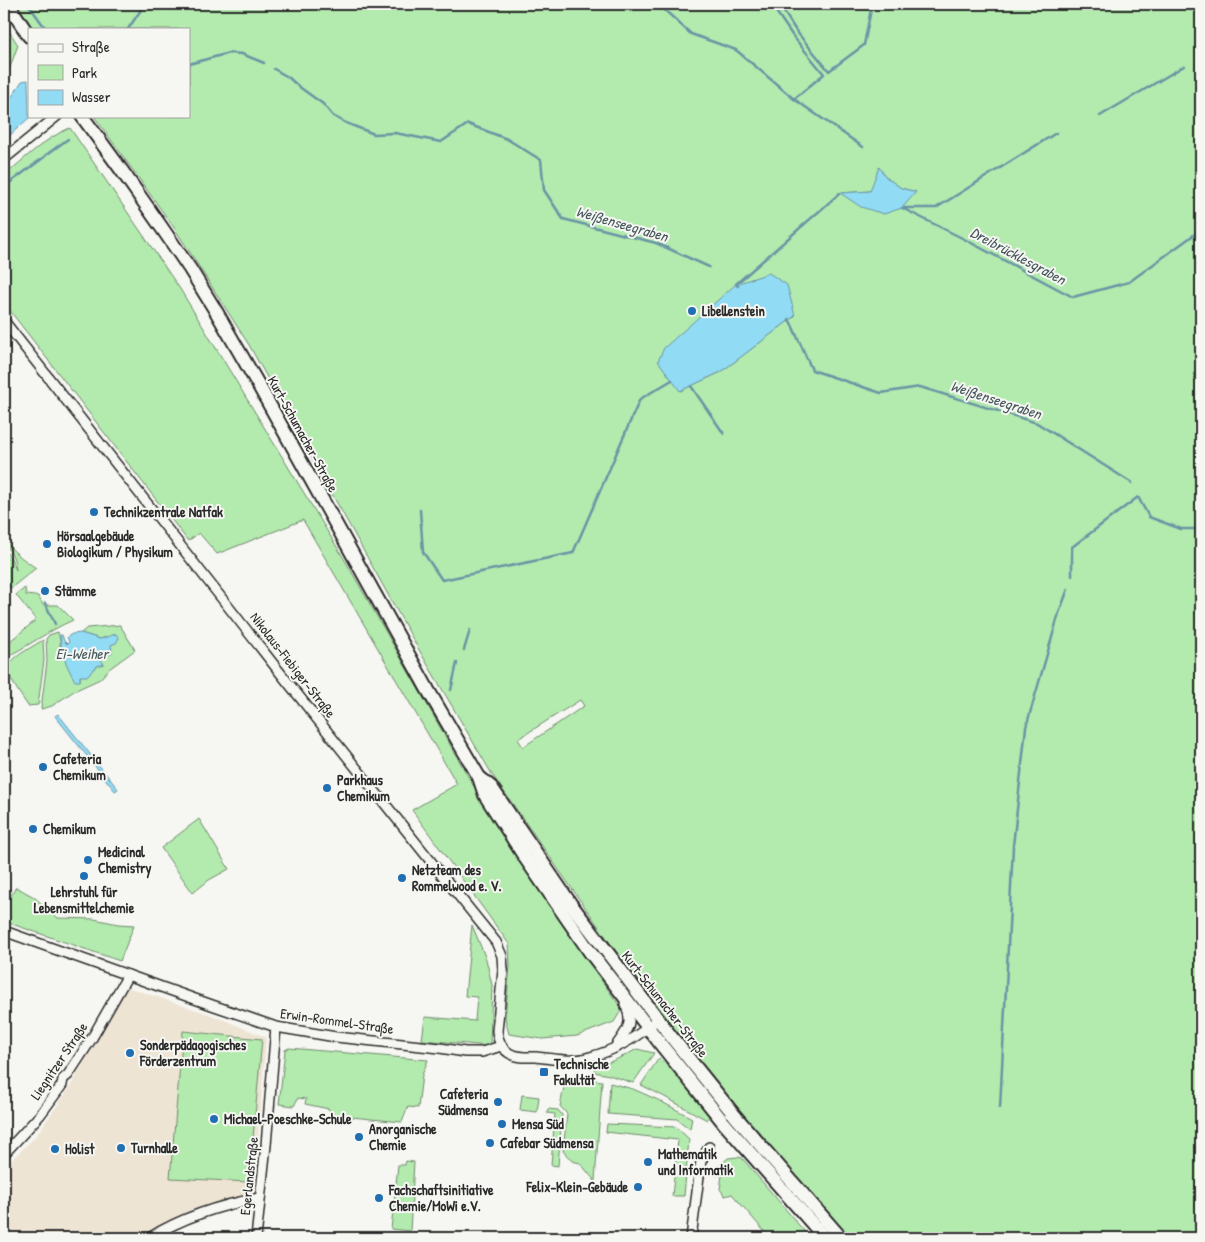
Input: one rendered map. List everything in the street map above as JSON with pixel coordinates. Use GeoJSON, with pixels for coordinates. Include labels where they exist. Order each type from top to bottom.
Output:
{"type":"FeatureCollection","features":[{"type":"Feature","properties":{"kind":"main road"},"geometry":{"type":"LineString","coordinates":[[8,4],[28,34]]}},
{"type":"Feature","properties":{"kind":"main road","name":"Kurt-Schumacher-Straße"},"geometry":{"type":"LineString","coordinates":[[83,118],[162,228],[217,313],[428,690],[479,777],[485,795],[526,859],[590,952],[619,990],[653,1023],[841,1238]]}},
{"type":"Feature","properties":{"kind":"main road","name":"Kurt-Schumacher-Straße"},"geometry":{"type":"LineString","coordinates":[[479,777],[491,787],[724,1123],[825,1238]]}},
{"type":"Feature","properties":{"kind":"street"},"geometry":{"type":"LineString","coordinates":[[4,159],[55,118]]}},
{"type":"Feature","properties":{"kind":"street","name":"Nikolaus-Fiebiger-Straße"},"geometry":{"type":"LineString","coordinates":[[4,321],[496,942],[502,956],[503,970],[497,1031],[501,1046]]}},
{"type":"Feature","properties":{"kind":"street","name":"Erwin-Rommel-Straße"},"geometry":{"type":"LineString","coordinates":[[4,931],[276,1027],[343,1038],[465,1052],[482,1052],[501,1046]]}},
{"type":"Feature","properties":{"kind":"street","name":"Liegnitzer Straße"},"geometry":{"type":"LineString","coordinates":[[4,1154],[40,1115],[62,1085],[63,1079],[92,1038],[128,975]]}},
{"type":"Feature","properties":{"kind":"street"},"geometry":{"type":"LineString","coordinates":[[615,1048],[628,1028],[629,1021],[629,1013],[619,990]]}},
{"type":"Feature","properties":{"kind":"street"},"geometry":{"type":"LineString","coordinates":[[501,1046],[510,1054],[518,1056],[562,1060],[588,1058],[615,1048],[635,1037],[653,1023]]}},
{"type":"Feature","properties":{"kind":"street","name":"Egerlandstraße"},"geometry":{"type":"LineString","coordinates":[[256,1238],[276,1027]]}},
{"type":"Feature","properties":{"kind":"street"},"geometry":{"type":"LineString","coordinates":[[692,1238],[701,1161],[709,1147]]}},
{"type":"Feature","properties":{"kind":"street"},"geometry":{"type":"LineString","coordinates":[[148,1238],[194,1215],[222,1206],[260,1198]]}},
{"type":"Feature","properties":{"kind":"shaded area","name":"Michael-Poeschke-Schule"},"geometry":{"type":"Polygon","coordinates":[[[127,987],[209,1014],[266,1037],[254,1194],[192,1212],[138,1238],[4,1238],[4,1167],[35,1137],[68,1090],[127,987]]]}},
{"type":"Feature","properties":{"kind":"green space"},"geometry":{"type":"Polygon","coordinates":[[[16,4],[1201,4],[1201,1238],[849,1238],[793,1176],[668,1021],[622,960],[493,776],[415,643],[249,345],[175,229],[95,118],[190,118],[190,28],[32,28],[16,4]],[[879,168],[871,191],[841,193],[916,192],[901,188],[886,177],[879,168]],[[795,316],[680,391],[721,372],[795,316]],[[580,700],[518,739],[523,747],[584,706],[580,700]]]}},
{"type":"Feature","properties":{"kind":"green space"},"geometry":{"type":"Polygon","coordinates":[[[4,23],[18,45],[4,79],[4,23]]]}},
{"type":"Feature","properties":{"kind":"green space"},"geometry":{"type":"Polygon","coordinates":[[[70,128],[180,289],[346,562],[473,785],[584,956],[622,1009],[614,1022],[577,1036],[542,1039],[509,1034],[505,1018],[510,966],[509,944],[412,810],[457,784],[303,520],[217,554],[199,533],[188,541],[4,303],[4,176],[43,143],[70,128]]]}},
{"type":"Feature","properties":{"kind":"green space"},"geometry":{"type":"Polygon","coordinates":[[[4,536],[13,550],[36,568],[11,588],[4,579],[4,550],[11,558],[16,570],[14,559],[5,543],[4,536]]]}},
{"type":"Feature","properties":{"kind":"green space"},"geometry":{"type":"Polygon","coordinates":[[[25,588],[26,595],[38,596],[43,605],[58,605],[73,620],[4,658],[4,646],[36,620],[16,595],[25,588]]]}},
{"type":"Feature","properties":{"kind":"green space"},"geometry":{"type":"Polygon","coordinates":[[[120,625],[135,650],[109,669],[100,679],[74,691],[52,706],[41,709],[47,661],[46,639],[49,635],[58,632],[60,645],[80,681],[80,676],[100,659],[100,656],[107,656],[107,637],[100,639],[81,633],[87,628],[120,625]]]}},
{"type":"Feature","properties":{"kind":"green space"},"geometry":{"type":"Polygon","coordinates":[[[43,640],[44,660],[38,705],[28,706],[12,682],[9,667],[12,661],[19,655],[43,640]]]}},
{"type":"Feature","properties":{"kind":"green space"},"geometry":{"type":"Polygon","coordinates":[[[199,819],[229,869],[209,880],[193,893],[161,848],[199,819]]]}},
{"type":"Feature","properties":{"kind":"green space"},"geometry":{"type":"Polygon","coordinates":[[[16,887],[34,897],[58,918],[94,919],[134,925],[120,961],[9,923],[5,914],[9,900],[16,887]]]}},
{"type":"Feature","properties":{"kind":"green space"},"geometry":{"type":"Polygon","coordinates":[[[472,925],[486,959],[492,985],[490,1046],[422,1040],[425,1017],[475,1021],[477,997],[465,996],[472,925]]]}},
{"type":"Feature","properties":{"kind":"green space"},"geometry":{"type":"Polygon","coordinates":[[[183,1031],[262,1039],[249,1182],[170,1178],[183,1031]]]}},
{"type":"Feature","properties":{"kind":"green space"},"geometry":{"type":"Polygon","coordinates":[[[289,1048],[428,1060],[422,1075],[418,1108],[408,1107],[402,1122],[331,1115],[329,1109],[305,1104],[306,1099],[298,1098],[294,1106],[279,1104],[285,1050],[289,1048]]]}},
{"type":"Feature","properties":{"kind":"green space"},"geometry":{"type":"Polygon","coordinates":[[[637,1049],[654,1053],[633,1083],[594,1072],[595,1066],[637,1049]]]}},
{"type":"Feature","properties":{"kind":"green space"},"geometry":{"type":"Polygon","coordinates":[[[659,1058],[682,1079],[711,1112],[707,1120],[641,1085],[659,1058]]]}},
{"type":"Feature","properties":{"kind":"green space"},"geometry":{"type":"Polygon","coordinates":[[[561,1076],[602,1081],[595,1181],[580,1163],[572,1161],[563,1151],[567,1114],[560,1106],[565,1082],[560,1079],[561,1076]]]}},
{"type":"Feature","properties":{"kind":"green space"},"geometry":{"type":"Polygon","coordinates":[[[610,1083],[633,1089],[692,1118],[690,1129],[677,1119],[608,1114],[610,1083]]]}},
{"type":"Feature","properties":{"kind":"green space"},"geometry":{"type":"Polygon","coordinates":[[[522,1095],[539,1097],[537,1112],[520,1110],[522,1095]]]}},
{"type":"Feature","properties":{"kind":"green space"},"geometry":{"type":"Polygon","coordinates":[[[548,1109],[558,1110],[562,1115],[558,1166],[551,1165],[555,1114],[547,1113],[548,1109]]]}},
{"type":"Feature","properties":{"kind":"green space"},"geometry":{"type":"Polygon","coordinates":[[[607,1124],[676,1127],[689,1139],[684,1196],[672,1196],[678,1140],[606,1132],[607,1124]]]}},
{"type":"Feature","properties":{"kind":"green space"},"geometry":{"type":"Polygon","coordinates":[[[728,1158],[742,1158],[810,1238],[770,1238],[732,1194],[725,1196],[720,1189],[722,1175],[715,1175],[717,1168],[728,1158]]]}},
{"type":"Feature","properties":{"kind":"green space"},"geometry":{"type":"Polygon","coordinates":[[[406,1161],[414,1162],[410,1231],[391,1229],[398,1165],[405,1165],[406,1161]]]}},
{"type":"Feature","properties":{"kind":"water"},"geometry":{"type":"Polygon","coordinates":[[[28,80],[29,118],[8,137],[4,133],[4,109],[22,81],[28,80]]]}},
{"type":"Feature","properties":{"kind":"water"},"geometry":{"type":"Polygon","coordinates":[[[879,167],[886,177],[901,188],[916,192],[902,208],[884,214],[861,207],[840,193],[870,191],[879,167]]]}},
{"type":"Feature","properties":{"kind":"water"},"geometry":{"type":"Polygon","coordinates":[[[769,273],[787,285],[795,316],[721,372],[680,391],[658,361],[664,348],[736,284],[769,273]]]}},
{"type":"Feature","properties":{"kind":"water","name":"Ei-Weiher"},"geometry":{"type":"Polygon","coordinates":[[[81,633],[100,639],[116,634],[119,638],[116,643],[111,645],[112,653],[107,656],[100,656],[104,664],[97,666],[87,676],[80,676],[80,681],[75,681],[64,659],[60,635],[62,635],[67,644],[69,642],[67,637],[72,634],[81,633]]]}},
{"type":"Feature","properties":{"kind":"water"},"geometry":{"type":"Polygon","coordinates":[[[58,714],[118,789],[115,791],[55,716],[58,714]]]}},
{"type":"Feature","properties":{"kind":"waterway"},"geometry":{"type":"LineString","coordinates":[[28,4],[45,28]]}},
{"type":"Feature","properties":{"kind":"waterway"},"geometry":{"type":"LineString","coordinates":[[129,28],[145,4]]}},
{"type":"Feature","properties":{"kind":"waterway","name":"Dreibrücklesgraben"},"geometry":{"type":"LineString","coordinates":[[658,4],[691,34],[736,50],[794,99],[863,147]]}},
{"type":"Feature","properties":{"kind":"waterway"},"geometry":{"type":"LineString","coordinates":[[771,4],[792,35],[824,74],[794,99]]}},
{"type":"Feature","properties":{"kind":"waterway"},"geometry":{"type":"LineString","coordinates":[[779,4],[796,31],[829,71],[864,45],[872,4]]}},
{"type":"Feature","properties":{"kind":"waterway","name":"Weißenseegraben"},"geometry":{"type":"LineString","coordinates":[[190,64],[229,53],[242,54],[264,63]]}},
{"type":"Feature","properties":{"kind":"waterway"},"geometry":{"type":"LineString","coordinates":[[1100,116],[1184,66]]}},
{"type":"Feature","properties":{"kind":"waterway","name":"Weißenseegraben"},"geometry":{"type":"LineString","coordinates":[[274,69],[288,77],[323,104],[333,116],[374,134],[395,133],[441,142],[468,124],[507,139],[541,160],[544,190],[563,219],[656,243],[709,267]]}},
{"type":"Feature","properties":{"kind":"waterway"},"geometry":{"type":"LineString","coordinates":[[904,208],[936,208],[1056,133]]}},
{"type":"Feature","properties":{"kind":"waterway"},"geometry":{"type":"LineString","coordinates":[[4,187],[68,139]]}},
{"type":"Feature","properties":{"kind":"waterway"},"geometry":{"type":"LineString","coordinates":[[738,286],[736,284],[840,193]]}},
{"type":"Feature","properties":{"kind":"waterway","name":"Dreibrücklesgraben"},"geometry":{"type":"LineString","coordinates":[[902,208],[1073,297],[1129,282],[1195,234],[1201,232]]}},
{"type":"Feature","properties":{"kind":"waterway","name":"Weißenseegraben"},"geometry":{"type":"LineString","coordinates":[[789,319],[812,370],[881,393],[920,387],[1037,423],[1132,483]]}},
{"type":"Feature","properties":{"kind":"waterway"},"geometry":{"type":"LineString","coordinates":[[420,510],[423,552],[442,580],[573,553],[640,399],[672,380]]}},
{"type":"Feature","properties":{"kind":"waterway"},"geometry":{"type":"LineString","coordinates":[[691,386],[724,434]]}},
{"type":"Feature","properties":{"kind":"waterway"},"geometry":{"type":"LineString","coordinates":[[1072,576],[1072,547],[1138,497],[1149,517],[1181,529],[1201,529]]}},
{"type":"Feature","properties":{"kind":"waterway"},"geometry":{"type":"LineString","coordinates":[[1000,1108],[1013,846],[1026,727],[1059,613],[1068,589]]}},
{"type":"Feature","properties":{"kind":"waterway"},"geometry":{"type":"LineString","coordinates":[[45,603],[55,624]]}},
{"type":"Feature","properties":{"kind":"waterway"},"geometry":{"type":"LineString","coordinates":[[464,650],[470,630]]}},
{"type":"Feature","properties":{"kind":"waterway"},"geometry":{"type":"LineString","coordinates":[[451,690],[457,663]]}},
{"type":"Feature","properties":{"kind":"place","name":"Libellenstein"},"geometry":{"type":"Point","coordinates":[692,311]}},
{"type":"Feature","properties":{"kind":"place","name":"Technikzentrale Natfak"},"geometry":{"type":"Point","coordinates":[94,512]}},
{"type":"Feature","properties":{"kind":"place","name":"Hörsaalgebäude Biologikum / Physikum"},"geometry":{"type":"Point","coordinates":[47,544]}},
{"type":"Feature","properties":{"kind":"place","name":"Stämme"},"geometry":{"type":"Point","coordinates":[45,591]}},
{"type":"Feature","properties":{"kind":"place","name":"Cafeteria Chemikum"},"geometry":{"type":"Point","coordinates":[43,767]}},
{"type":"Feature","properties":{"kind":"place","name":"Parkhaus Chemikum"},"geometry":{"type":"Point","coordinates":[327,788]}},
{"type":"Feature","properties":{"kind":"place","name":"Chemikum"},"geometry":{"type":"Point","coordinates":[33,829]}},
{"type":"Feature","properties":{"kind":"place","name":"Medicinal Chemistry"},"geometry":{"type":"Point","coordinates":[88,860]}},
{"type":"Feature","properties":{"kind":"place","name":"Lehrstuhl für Lebensmittelchemie"},"geometry":{"type":"Point","coordinates":[84,876]}},
{"type":"Feature","properties":{"kind":"place","name":"Netzteam des Rommelwood e. V."},"geometry":{"type":"Point","coordinates":[402,878]}},
{"type":"Feature","properties":{"kind":"place","name":"Sonderpädagogisches Förderzentrum"},"geometry":{"type":"Point","coordinates":[130,1053]}},
{"type":"Feature","properties":{"kind":"place","name":"Technische Fakultät"},"geometry":{"type":"Point","coordinates":[544,1072]}},
{"type":"Feature","properties":{"kind":"place","name":"Cafeteria Südmensa"},"geometry":{"type":"Point","coordinates":[498,1102]}},
{"type":"Feature","properties":{"kind":"place","name":"Michael-Poeschke-Schule"},"geometry":{"type":"Point","coordinates":[214,1119]}},
{"type":"Feature","properties":{"kind":"place","name":"Mensa Süd"},"geometry":{"type":"Point","coordinates":[502,1124]}},
{"type":"Feature","properties":{"kind":"place","name":"Anorganische Chemie"},"geometry":{"type":"Point","coordinates":[359,1137]}},
{"type":"Feature","properties":{"kind":"place","name":"Cafebar Südmensa"},"geometry":{"type":"Point","coordinates":[490,1143]}},
{"type":"Feature","properties":{"kind":"place","name":"Turnhalle"},"geometry":{"type":"Point","coordinates":[121,1148]}},
{"type":"Feature","properties":{"kind":"place","name":"Holist"},"geometry":{"type":"Point","coordinates":[55,1149]}},
{"type":"Feature","properties":{"kind":"place","name":"Mathematik und Informatik"},"geometry":{"type":"Point","coordinates":[648,1162]}},
{"type":"Feature","properties":{"kind":"place","name":"Felix-Klein-Gebäude"},"geometry":{"type":"Point","coordinates":[638,1187]}},
{"type":"Feature","properties":{"kind":"place","name":"Fachschaftsinitiative Chemie/MoWi e.V."},"geometry":{"type":"Point","coordinates":[379,1198]}}]}
